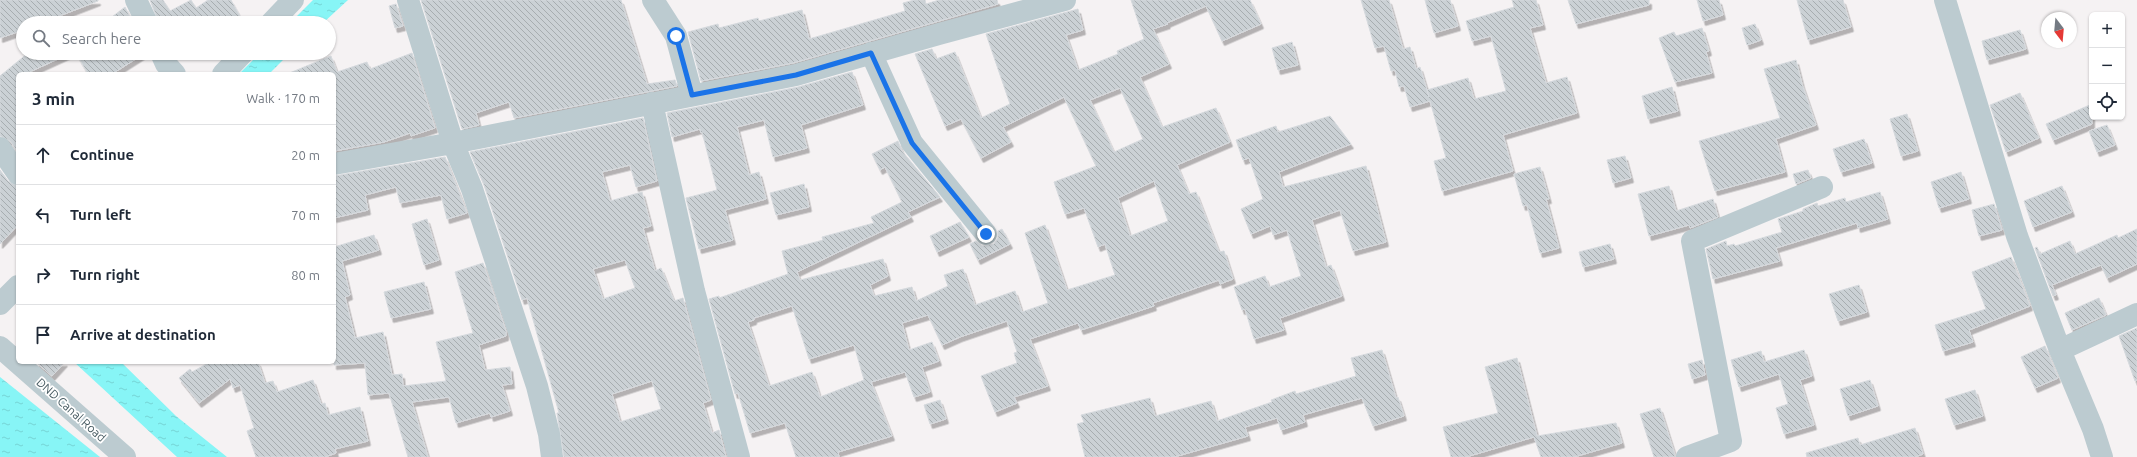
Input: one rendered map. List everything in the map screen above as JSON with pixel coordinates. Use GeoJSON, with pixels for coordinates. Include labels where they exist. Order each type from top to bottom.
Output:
{"type":"FeatureCollection","features":[{"type":"Feature","properties":{"kind":"street"},"geometry":{"type":"LineString","coordinates":[[136,0],[144,16]]}},
{"type":"Feature","properties":{"kind":"street"},"geometry":{"type":"LineString","coordinates":[[279,16],[294,0]]}},
{"type":"Feature","properties":{"kind":"street"},"geometry":{"type":"LineString","coordinates":[[408,0],[453,143],[472,189],[537,386],[549,434],[552,457]]}},
{"type":"Feature","properties":{"kind":"street"},"geometry":{"type":"LineString","coordinates":[[653,0],[676,36],[692,95]]}},
{"type":"Feature","properties":{"kind":"street"},"geometry":{"type":"LineString","coordinates":[[336,164],[453,143],[796,75],[1065,0]]}},
{"type":"Feature","properties":{"kind":"street"},"geometry":{"type":"LineString","coordinates":[[1945,0],[2017,236],[2060,350],[2094,429],[2102,457]]}},
{"type":"Feature","properties":{"kind":"street"},"geometry":{"type":"LineString","coordinates":[[871,53],[912,143],[986,234]]}},
{"type":"Feature","properties":{"kind":"street"},"geometry":{"type":"LineString","coordinates":[[164,60],[174,72]]}},
{"type":"Feature","properties":{"kind":"street"},"geometry":{"type":"LineString","coordinates":[[225,72],[236,60]]}},
{"type":"Feature","properties":{"kind":"street"},"geometry":{"type":"LineString","coordinates":[[652,103],[694,291],[739,457]]}},
{"type":"Feature","properties":{"kind":"street"},"geometry":{"type":"LineString","coordinates":[[0,148],[16,171]]}},
{"type":"Feature","properties":{"kind":"street"},"geometry":{"type":"LineString","coordinates":[[1687,457],[1731,441],[1692,241],[1822,187]]}},
{"type":"Feature","properties":{"kind":"street"},"geometry":{"type":"LineString","coordinates":[[0,304],[16,288]]}},
{"type":"Feature","properties":{"kind":"street"},"geometry":{"type":"LineString","coordinates":[[2060,350],[2137,314]]}},
{"type":"Feature","properties":{"kind":"street","name":"DND Canal Road"},"geometry":{"type":"LineString","coordinates":[[0,346],[16,360]]}},
{"type":"Feature","properties":{"kind":"street","name":"DND Canal Road"},"geometry":{"type":"LineString","coordinates":[[20,364],[124,457]]}},
{"type":"Feature","properties":{"kind":"water"},"geometry":{"type":"Polygon","coordinates":[[[313,0],[348,0],[331,16],[297,16],[313,0]]]}},
{"type":"Feature","properties":{"kind":"water"},"geometry":{"type":"Polygon","coordinates":[[[253,60],[283,60],[271,72],[241,72],[253,60]]]}},
{"type":"Feature","properties":{"kind":"water"},"geometry":{"type":"Polygon","coordinates":[[[76,364],[123,364],[176,416],[227,457],[177,457],[76,364]]]}},
{"type":"Feature","properties":{"kind":"water"},"geometry":{"type":"Polygon","coordinates":[[[0,377],[100,457],[0,457],[0,377]]]}},
{"type":"Feature","properties":{"kind":"building"},"geometry":{"type":"Polygon","coordinates":[[[0,0],[98,0],[59,16],[16,16],[16,32],[0,38],[0,0]]]}},
{"type":"Feature","properties":{"kind":"building"},"geometry":{"type":"Polygon","coordinates":[[[150,0],[163,0],[170,11],[191,0],[196,8],[208,0],[231,0],[240,16],[156,16],[150,0]]]}},
{"type":"Feature","properties":{"kind":"building"},"geometry":{"type":"Polygon","coordinates":[[[421,0],[621,0],[647,84],[675,80],[677,86],[514,118],[509,102],[476,113],[479,125],[462,129],[421,0]]]}},
{"type":"Feature","properties":{"kind":"building"},"geometry":{"type":"Polygon","coordinates":[[[914,0],[925,0],[926,4],[939,0],[997,0],[998,4],[793,63],[701,81],[688,32],[718,24],[719,28],[758,18],[759,21],[802,10],[809,39],[905,11],[903,3],[914,0]]]}},
{"type":"Feature","properties":{"kind":"building"},"geometry":{"type":"Polygon","coordinates":[[[1131,0],[1250,0],[1261,24],[1222,41],[1206,6],[1167,23],[1168,24],[1153,29],[1169,64],[1140,77],[1162,127],[1216,108],[1230,142],[1177,165],[1189,194],[1196,192],[1219,252],[1224,251],[1233,279],[1220,284],[1219,280],[1153,303],[1154,306],[1081,330],[1078,323],[1030,339],[1048,386],[1014,397],[1017,403],[995,412],[981,376],[1017,363],[1014,353],[1017,352],[1007,321],[960,337],[942,345],[928,315],[902,323],[909,350],[932,342],[939,361],[922,367],[930,392],[914,397],[905,372],[871,382],[892,436],[838,452],[839,457],[796,457],[785,423],[750,433],[738,393],[735,394],[709,299],[719,296],[719,298],[788,274],[782,251],[823,240],[822,237],[874,223],[871,217],[902,202],[885,167],[880,170],[872,154],[898,141],[902,151],[940,197],[908,212],[911,217],[797,272],[800,280],[883,259],[888,276],[870,285],[874,296],[912,287],[916,301],[948,286],[944,275],[963,269],[975,305],[1015,291],[1022,312],[1048,303],[1025,233],[1045,225],[1067,290],[1115,275],[1105,244],[1098,247],[1084,208],[1065,214],[1054,182],[1096,166],[1064,97],[1003,127],[1011,142],[981,158],[961,119],[945,126],[915,54],[932,49],[936,59],[955,52],[981,118],[1010,104],[986,34],[1078,9],[1083,30],[1066,35],[1078,70],[1118,54],[1117,51],[1144,39],[1131,0]],[[1120,88],[1090,100],[1114,152],[1143,139],[1120,88]],[[1154,181],[1118,198],[1130,236],[1168,221],[1154,181]],[[792,306],[754,318],[754,320],[748,322],[769,386],[812,372],[820,397],[864,380],[854,345],[809,359],[792,306]]]}},
{"type":"Feature","properties":{"kind":"building"},"geometry":{"type":"Polygon","coordinates":[[[1361,0],[1389,0],[1403,49],[1410,47],[1416,69],[1420,67],[1429,97],[1427,90],[1468,78],[1474,99],[1506,91],[1491,36],[1472,41],[1466,21],[1514,7],[1512,0],[1536,0],[1543,25],[1530,28],[1546,83],[1567,77],[1577,113],[1503,135],[1513,171],[1442,191],[1434,161],[1446,158],[1430,101],[1410,107],[1404,86],[1399,87],[1395,70],[1391,71],[1384,46],[1375,48],[1361,0]]]}},
{"type":"Feature","properties":{"kind":"building"},"geometry":{"type":"Polygon","coordinates":[[[1425,0],[1450,0],[1458,26],[1434,33],[1425,0]]]}},
{"type":"Feature","properties":{"kind":"building"},"geometry":{"type":"Polygon","coordinates":[[[1568,0],[1649,0],[1649,5],[1576,24],[1568,0]]]}},
{"type":"Feature","properties":{"kind":"building"},"geometry":{"type":"Polygon","coordinates":[[[1697,0],[1719,0],[1723,15],[1703,21],[1697,0]]]}},
{"type":"Feature","properties":{"kind":"building"},"geometry":{"type":"Polygon","coordinates":[[[1797,0],[1843,0],[1851,27],[1808,40],[1797,0]]]}},
{"type":"Feature","properties":{"kind":"building"},"geometry":{"type":"Polygon","coordinates":[[[396,4],[403,26],[395,28],[389,6],[396,4]]]}},
{"type":"Feature","properties":{"kind":"building"},"geometry":{"type":"Polygon","coordinates":[[[125,7],[130,16],[113,16],[125,7]]]}},
{"type":"Feature","properties":{"kind":"building"},"geometry":{"type":"Polygon","coordinates":[[[1755,24],[1761,40],[1747,45],[1742,28],[1755,24]]]}},
{"type":"Feature","properties":{"kind":"building"},"geometry":{"type":"Polygon","coordinates":[[[1702,28],[1709,51],[1706,52],[1712,73],[1675,82],[1659,38],[1674,32],[1676,36],[1702,28]]]}},
{"type":"Feature","properties":{"kind":"building"},"geometry":{"type":"Polygon","coordinates":[[[2020,30],[2026,49],[1987,60],[1982,41],[2020,30]]]}},
{"type":"Feature","properties":{"kind":"building"},"geometry":{"type":"Polygon","coordinates":[[[1292,42],[1298,65],[1278,70],[1272,48],[1292,42]]]}},
{"type":"Feature","properties":{"kind":"building"},"geometry":{"type":"Polygon","coordinates":[[[412,53],[435,128],[411,136],[410,133],[384,142],[336,151],[336,72],[292,72],[321,60],[332,60],[337,72],[367,62],[370,69],[412,53]]]}},
{"type":"Feature","properties":{"kind":"building"},"geometry":{"type":"Polygon","coordinates":[[[19,60],[56,60],[29,72],[16,72],[16,149],[10,141],[0,136],[0,76],[19,60]]]}},
{"type":"Feature","properties":{"kind":"building"},"geometry":{"type":"Polygon","coordinates":[[[80,60],[134,60],[115,72],[87,72],[80,60]]]}},
{"type":"Feature","properties":{"kind":"building"},"geometry":{"type":"Polygon","coordinates":[[[1796,60],[1802,84],[1816,125],[1776,139],[1785,172],[1715,191],[1699,141],[1780,118],[1764,69],[1796,60]]]}},
{"type":"Feature","properties":{"kind":"building"},"geometry":{"type":"Polygon","coordinates":[[[852,72],[863,105],[801,125],[807,148],[773,157],[764,120],[737,127],[749,175],[759,172],[766,199],[725,210],[733,240],[699,249],[686,198],[717,190],[702,132],[701,133],[700,129],[672,137],[667,113],[798,87],[852,72]]]}},
{"type":"Feature","properties":{"kind":"building"},"geometry":{"type":"Polygon","coordinates":[[[1672,87],[1678,111],[1648,119],[1642,96],[1672,87]]]}},
{"type":"Feature","properties":{"kind":"building"},"geometry":{"type":"Polygon","coordinates":[[[2020,93],[2039,138],[2006,152],[1990,105],[2020,93]]]}},
{"type":"Feature","properties":{"kind":"building"},"geometry":{"type":"Polygon","coordinates":[[[2089,105],[2089,120],[2092,120],[2092,124],[2053,140],[2046,124],[2089,105]]]}},
{"type":"Feature","properties":{"kind":"building"},"geometry":{"type":"Polygon","coordinates":[[[1907,114],[1918,151],[1901,156],[1890,119],[1907,114]]]}},
{"type":"Feature","properties":{"kind":"building"},"geometry":{"type":"Polygon","coordinates":[[[1330,116],[1351,144],[1279,172],[1283,187],[1366,166],[1386,242],[1353,251],[1340,210],[1312,220],[1326,267],[1331,265],[1342,296],[1280,318],[1284,330],[1254,339],[1245,309],[1242,310],[1234,287],[1265,276],[1269,287],[1301,276],[1287,230],[1273,235],[1270,226],[1251,234],[1241,209],[1263,199],[1249,158],[1243,160],[1236,140],[1276,126],[1278,132],[1330,116]]]}},
{"type":"Feature","properties":{"kind":"building"},"geometry":{"type":"Polygon","coordinates":[[[643,118],[657,181],[636,187],[630,165],[602,172],[610,201],[642,192],[651,226],[643,228],[655,271],[661,268],[674,301],[683,298],[711,400],[703,403],[712,433],[719,430],[726,457],[564,457],[557,413],[559,413],[527,298],[522,300],[484,185],[470,152],[643,118]],[[625,260],[593,269],[603,299],[635,288],[625,260]],[[652,381],[612,394],[620,422],[661,409],[652,381]]]}},
{"type":"Feature","properties":{"kind":"building"},"geometry":{"type":"Polygon","coordinates":[[[2107,125],[2115,145],[2097,152],[2089,131],[2107,125]]]}},
{"type":"Feature","properties":{"kind":"building"},"geometry":{"type":"Polygon","coordinates":[[[1864,139],[1872,163],[1841,172],[1833,149],[1864,139]]]}},
{"type":"Feature","properties":{"kind":"building"},"geometry":{"type":"Polygon","coordinates":[[[1625,156],[1631,178],[1613,183],[1607,160],[1625,156]]]}},
{"type":"Feature","properties":{"kind":"building"},"geometry":{"type":"Polygon","coordinates":[[[445,157],[467,213],[447,219],[441,195],[400,203],[396,187],[365,195],[368,210],[336,218],[336,176],[445,157]]]}},
{"type":"Feature","properties":{"kind":"building"},"geometry":{"type":"Polygon","coordinates":[[[1540,167],[1549,199],[1546,199],[1559,248],[1540,253],[1527,205],[1523,206],[1514,174],[1540,167]]]}},
{"type":"Feature","properties":{"kind":"building"},"geometry":{"type":"Polygon","coordinates":[[[0,170],[8,181],[16,185],[16,227],[0,244],[0,170]]]}},
{"type":"Feature","properties":{"kind":"building"},"geometry":{"type":"Polygon","coordinates":[[[1808,170],[1811,178],[1796,184],[1793,174],[1808,170]]]}},
{"type":"Feature","properties":{"kind":"building"},"geometry":{"type":"Polygon","coordinates":[[[1961,172],[1969,199],[1939,208],[1931,182],[1961,172]]]}},
{"type":"Feature","properties":{"kind":"building"},"geometry":{"type":"Polygon","coordinates":[[[804,184],[809,207],[776,215],[770,193],[804,184]]]}},
{"type":"Feature","properties":{"kind":"building"},"geometry":{"type":"Polygon","coordinates":[[[1669,186],[1676,211],[1713,199],[1718,217],[1690,228],[1689,225],[1649,236],[1638,194],[1669,186]]]}},
{"type":"Feature","properties":{"kind":"building"},"geometry":{"type":"Polygon","coordinates":[[[2062,186],[2072,212],[2033,227],[2024,201],[2062,186]]]}},
{"type":"Feature","properties":{"kind":"building"},"geometry":{"type":"Polygon","coordinates":[[[1880,192],[1888,219],[1858,228],[1857,223],[1776,248],[1780,261],[1713,279],[1706,249],[1726,241],[1727,246],[1734,244],[1735,246],[1782,232],[1778,219],[1803,211],[1803,209],[1817,203],[1818,206],[1845,198],[1846,202],[1880,192]]]}},
{"type":"Feature","properties":{"kind":"building"},"geometry":{"type":"Polygon","coordinates":[[[1994,204],[2002,230],[1979,236],[1972,210],[1994,204]]]}},
{"type":"Feature","properties":{"kind":"building"},"geometry":{"type":"Polygon","coordinates":[[[427,219],[439,260],[424,265],[412,224],[427,219]]]}},
{"type":"Feature","properties":{"kind":"building"},"geometry":{"type":"Polygon","coordinates":[[[960,222],[969,237],[937,252],[930,236],[960,222]]]}},
{"type":"Feature","properties":{"kind":"building"},"geometry":{"type":"Polygon","coordinates":[[[1002,229],[1010,244],[978,260],[970,244],[976,241],[982,246],[994,244],[998,238],[998,231],[1002,229]]]}},
{"type":"Feature","properties":{"kind":"building"},"geometry":{"type":"Polygon","coordinates":[[[2137,229],[2137,264],[2107,278],[2101,265],[2052,285],[2056,295],[2053,296],[2035,248],[2037,247],[2040,254],[2070,241],[2075,254],[2117,235],[2118,238],[2137,229]]]}},
{"type":"Feature","properties":{"kind":"building"},"geometry":{"type":"Polygon","coordinates":[[[374,235],[379,250],[342,261],[350,295],[345,297],[355,338],[383,332],[392,375],[402,374],[403,386],[446,381],[436,342],[473,333],[455,272],[483,263],[506,331],[506,336],[479,345],[485,370],[510,367],[512,384],[502,385],[510,411],[491,417],[490,413],[456,423],[449,397],[412,402],[428,457],[408,457],[389,393],[368,395],[365,363],[334,365],[336,364],[336,246],[374,235]]]}},
{"type":"Feature","properties":{"kind":"building"},"geometry":{"type":"Polygon","coordinates":[[[1610,244],[1614,259],[1583,267],[1579,252],[1610,244]]]}},
{"type":"Feature","properties":{"kind":"building"},"geometry":{"type":"Polygon","coordinates":[[[2011,257],[2030,306],[1969,330],[1973,342],[1943,351],[1935,325],[1986,309],[1972,272],[2011,257]]]}},
{"type":"Feature","properties":{"kind":"building"},"geometry":{"type":"Polygon","coordinates":[[[424,282],[431,309],[391,318],[384,292],[424,282]]]}},
{"type":"Feature","properties":{"kind":"building"},"geometry":{"type":"Polygon","coordinates":[[[1859,285],[1867,312],[1838,321],[1829,294],[1859,285]]]}},
{"type":"Feature","properties":{"kind":"building"},"geometry":{"type":"Polygon","coordinates":[[[2099,298],[2106,315],[2072,330],[2065,313],[2099,298]]]}},
{"type":"Feature","properties":{"kind":"building"},"geometry":{"type":"Polygon","coordinates":[[[2137,328],[2137,380],[2135,381],[2119,336],[2137,328]]]}},
{"type":"Feature","properties":{"kind":"building"},"geometry":{"type":"Polygon","coordinates":[[[2045,346],[2058,378],[2035,388],[2021,357],[2045,346]]]}},
{"type":"Feature","properties":{"kind":"building"},"geometry":{"type":"Polygon","coordinates":[[[1382,350],[1396,398],[1398,397],[1404,416],[1373,426],[1362,398],[1303,415],[1305,422],[1281,430],[1277,418],[1245,427],[1248,436],[1174,457],[1085,457],[1077,424],[1084,422],[1081,415],[1150,398],[1155,416],[1211,401],[1217,421],[1272,402],[1271,400],[1295,391],[1296,394],[1356,376],[1351,358],[1382,350]]]}},
{"type":"Feature","properties":{"kind":"building"},"geometry":{"type":"Polygon","coordinates":[[[1804,350],[1812,376],[1800,380],[1814,425],[1784,434],[1776,408],[1788,404],[1779,374],[1739,387],[1731,360],[1761,351],[1764,362],[1804,350]]]}},
{"type":"Feature","properties":{"kind":"building"},"geometry":{"type":"Polygon","coordinates":[[[1517,358],[1537,436],[1616,423],[1622,443],[1574,457],[1541,457],[1534,437],[1466,457],[1451,457],[1443,427],[1498,413],[1485,367],[1517,358]]]}},
{"type":"Feature","properties":{"kind":"building"},"geometry":{"type":"Polygon","coordinates":[[[1702,360],[1705,375],[1692,379],[1688,364],[1702,360]]]}},
{"type":"Feature","properties":{"kind":"building"},"geometry":{"type":"Polygon","coordinates":[[[38,364],[63,364],[52,376],[38,364]]]}},
{"type":"Feature","properties":{"kind":"building"},"geometry":{"type":"Polygon","coordinates":[[[206,364],[259,364],[265,383],[273,381],[277,392],[313,380],[321,404],[325,403],[328,415],[360,407],[368,441],[335,449],[336,453],[325,457],[256,457],[247,431],[254,428],[240,385],[233,388],[230,379],[199,403],[179,378],[190,369],[192,372],[206,364]]]}},
{"type":"Feature","properties":{"kind":"building"},"geometry":{"type":"Polygon","coordinates":[[[1870,380],[1878,406],[1848,416],[1840,389],[1870,380]]]}},
{"type":"Feature","properties":{"kind":"building"},"geometry":{"type":"Polygon","coordinates":[[[1975,390],[1983,416],[1954,425],[1945,399],[1975,390]]]}},
{"type":"Feature","properties":{"kind":"building"},"geometry":{"type":"Polygon","coordinates":[[[940,400],[946,419],[930,424],[924,405],[940,400]]]}},
{"type":"Feature","properties":{"kind":"building"},"geometry":{"type":"Polygon","coordinates":[[[1660,408],[1675,457],[1654,457],[1640,414],[1660,408]]]}},
{"type":"Feature","properties":{"kind":"building"},"geometry":{"type":"Polygon","coordinates":[[[1915,428],[1923,454],[1915,457],[1807,457],[1806,453],[1858,438],[1860,445],[1915,428]]]}},
{"type":"Feature","properties":{"kind":"route"},"geometry":{"type":"LineString","coordinates":[[676,36],[692,95],[796,75],[871,53],[912,143],[986,234]]}}]}
